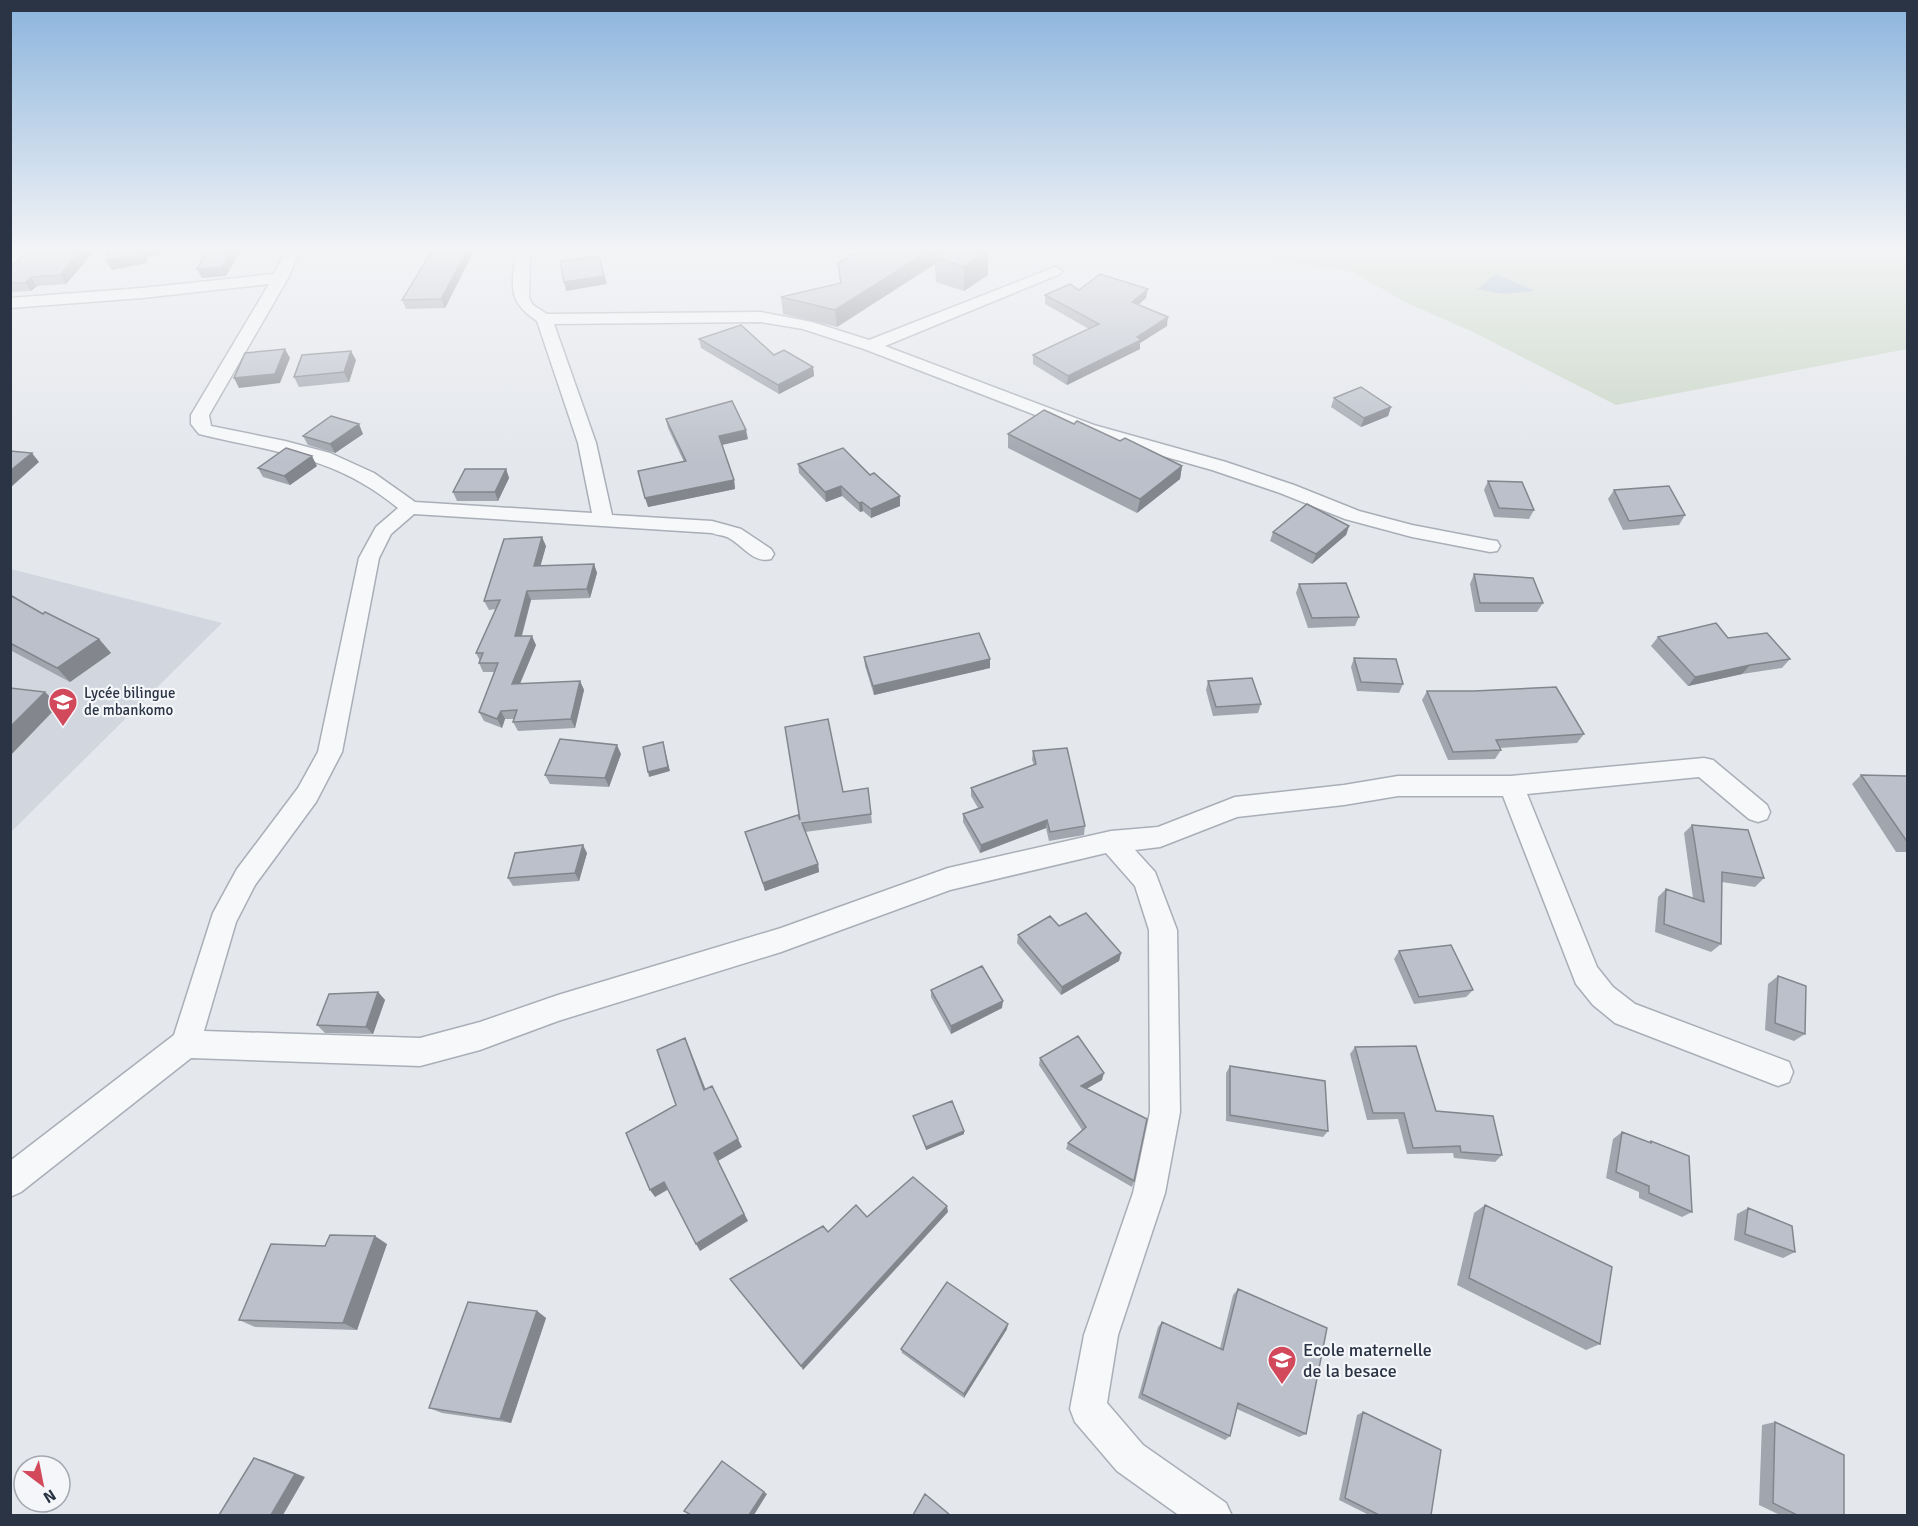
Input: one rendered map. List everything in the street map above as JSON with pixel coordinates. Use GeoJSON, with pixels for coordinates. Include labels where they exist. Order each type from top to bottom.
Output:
{"type":"FeatureCollection","features":[{"type":"Feature","properties":{"kind":"street"},"geometry":{"type":"LineString","coordinates":[[255,320],[200,415],[200,424],[205,430],[315,453],[339,462],[364,474],[410,508],[712,527],[734,533],[764,554]]}},
{"type":"Feature","properties":{"kind":"street"},"geometry":{"type":"LineString","coordinates":[[544,320],[586,435],[599,487],[603,520]]}},
{"type":"Feature","properties":{"kind":"street"},"geometry":{"type":"LineString","coordinates":[[779,320],[806,325],[870,346],[1088,429],[1219,466],[1287,489],[1352,515],[1412,531],[1490,546]]}},
{"type":"Feature","properties":{"kind":"street"},"geometry":{"type":"LineString","coordinates":[[870,346],[934,320]]}},
{"type":"Feature","properties":{"kind":"street"},"geometry":{"type":"LineString","coordinates":[[10,1181],[186,1044],[223,921],[246,877],[307,795],[330,752],[369,558],[383,531],[410,508]]}},
{"type":"Feature","properties":{"kind":"street"},"geometry":{"type":"LineString","coordinates":[[186,1044],[420,1052],[480,1036],[558,1008],[811,930],[948,879],[1111,842],[1160,837],[1235,807],[1344,795],[1398,786],[1511,786],[1704,767],[1758,812]]}},
{"type":"Feature","properties":{"kind":"street"},"geometry":{"type":"LineString","coordinates":[[1511,786],[1586,975],[1603,996],[1625,1014],[1778,1072]]}},
{"type":"Feature","properties":{"kind":"street"},"geometry":{"type":"LineString","coordinates":[[1111,842],[1146,880],[1162,930],[1164,1112],[1149,1193],[1101,1335],[1088,1409],[1130,1458],[1213,1515]]}},
{"type":"Feature","properties":{"kind":"shaded area","name":"Lycée bilingue de mbankomo"},"geometry":{"type":"Polygon","coordinates":[[[11,569],[222,623],[11,832],[11,569]]]}},
{"type":"Feature","properties":{"kind":"green space"},"geometry":{"type":"Polygon","coordinates":[[[1446,320],[1907,320],[1907,349],[1616,405],[1446,320]]]}},
{"type":"Feature","properties":{"kind":"building"},"geometry":{"type":"Polygon","coordinates":[[[1092,320],[1163,320],[1137,337],[1141,340],[1068,376],[1033,355],[1099,324],[1092,320]]]}},
{"type":"Feature","properties":{"kind":"building"},"geometry":{"type":"Polygon","coordinates":[[[741,325],[774,355],[784,350],[813,367],[778,385],[699,339],[741,325]]]}},
{"type":"Feature","properties":{"kind":"building"},"geometry":{"type":"Polygon","coordinates":[[[285,349],[275,374],[234,378],[245,353],[285,349]]]}},
{"type":"Feature","properties":{"kind":"building"},"geometry":{"type":"Polygon","coordinates":[[[351,351],[344,372],[294,377],[302,355],[351,351]]]}},
{"type":"Feature","properties":{"kind":"building"},"geometry":{"type":"Polygon","coordinates":[[[1361,387],[1391,407],[1364,418],[1334,398],[1361,387]]]}},
{"type":"Feature","properties":{"kind":"building"},"geometry":{"type":"Polygon","coordinates":[[[732,401],[746,430],[719,436],[734,480],[645,498],[638,471],[686,461],[666,419],[732,401]]]}},
{"type":"Feature","properties":{"kind":"building"},"geometry":{"type":"Polygon","coordinates":[[[1044,410],[1074,424],[1077,421],[1120,441],[1125,438],[1182,466],[1140,499],[1008,434],[1044,410]]]}},
{"type":"Feature","properties":{"kind":"building"},"geometry":{"type":"Polygon","coordinates":[[[331,416],[359,424],[330,444],[303,436],[331,416]]]}},
{"type":"Feature","properties":{"kind":"building"},"geometry":{"type":"Polygon","coordinates":[[[286,448],[312,456],[284,476],[258,468],[286,448]]]}},
{"type":"Feature","properties":{"kind":"building"},"geometry":{"type":"Polygon","coordinates":[[[843,448],[870,475],[874,473],[900,496],[871,509],[862,502],[859,503],[841,486],[825,492],[798,464],[843,448]]]}},
{"type":"Feature","properties":{"kind":"building"},"geometry":{"type":"Polygon","coordinates":[[[10,451],[32,453],[10,471],[10,451]]]}},
{"type":"Feature","properties":{"kind":"building"},"geometry":{"type":"Polygon","coordinates":[[[465,469],[506,469],[495,492],[453,492],[465,469]]]}},
{"type":"Feature","properties":{"kind":"building"},"geometry":{"type":"Polygon","coordinates":[[[1488,481],[1522,482],[1534,510],[1499,508],[1488,481]]]}},
{"type":"Feature","properties":{"kind":"building"},"geometry":{"type":"Polygon","coordinates":[[[1669,486],[1685,515],[1629,521],[1614,490],[1669,486]]]}},
{"type":"Feature","properties":{"kind":"building"},"geometry":{"type":"Polygon","coordinates":[[[1307,504],[1349,526],[1316,554],[1273,532],[1307,504]]]}},
{"type":"Feature","properties":{"kind":"building"},"geometry":{"type":"Polygon","coordinates":[[[542,537],[534,566],[594,564],[587,589],[527,591],[515,636],[532,636],[512,684],[580,681],[571,719],[513,722],[517,710],[501,711],[497,719],[479,712],[498,663],[479,663],[483,653],[476,653],[500,600],[484,601],[504,539],[542,537]]]}},
{"type":"Feature","properties":{"kind":"building"},"geometry":{"type":"Polygon","coordinates":[[[1474,574],[1533,578],[1543,603],[1480,603],[1474,574]]]}},
{"type":"Feature","properties":{"kind":"building"},"geometry":{"type":"Polygon","coordinates":[[[1346,583],[1359,617],[1312,618],[1299,584],[1346,583]]]}},
{"type":"Feature","properties":{"kind":"building"},"geometry":{"type":"Polygon","coordinates":[[[10,595],[43,614],[45,612],[99,639],[57,668],[10,643],[10,595]]]}},
{"type":"Feature","properties":{"kind":"building"},"geometry":{"type":"Polygon","coordinates":[[[1716,623],[1728,638],[1767,633],[1790,659],[1695,677],[1658,637],[1716,623]]]}},
{"type":"Feature","properties":{"kind":"building"},"geometry":{"type":"Polygon","coordinates":[[[979,633],[990,659],[873,686],[864,657],[979,633]]]}},
{"type":"Feature","properties":{"kind":"building"},"geometry":{"type":"Polygon","coordinates":[[[1354,658],[1396,659],[1403,684],[1361,682],[1354,658]]]}},
{"type":"Feature","properties":{"kind":"building"},"geometry":{"type":"Polygon","coordinates":[[[1252,678],[1261,704],[1216,707],[1208,681],[1252,678]]]}},
{"type":"Feature","properties":{"kind":"building"},"geometry":{"type":"Polygon","coordinates":[[[1556,687],[1584,734],[1496,740],[1501,750],[1453,752],[1427,691],[1474,691],[1556,687]]]}},
{"type":"Feature","properties":{"kind":"building"},"geometry":{"type":"Polygon","coordinates":[[[10,688],[45,692],[10,727],[10,688]]]}},
{"type":"Feature","properties":{"kind":"building"},"geometry":{"type":"Polygon","coordinates":[[[828,719],[843,792],[868,788],[871,814],[802,823],[818,864],[763,883],[745,832],[798,815],[800,820],[785,727],[828,719]]]}},
{"type":"Feature","properties":{"kind":"building"},"geometry":{"type":"Polygon","coordinates":[[[560,739],[617,745],[605,778],[545,775],[560,739]]]}},
{"type":"Feature","properties":{"kind":"building"},"geometry":{"type":"Polygon","coordinates":[[[663,742],[668,767],[648,772],[643,747],[663,742]]]}},
{"type":"Feature","properties":{"kind":"building"},"geometry":{"type":"Polygon","coordinates":[[[1067,748],[1085,826],[1050,832],[1047,820],[981,845],[963,814],[983,807],[971,788],[1036,764],[1033,751],[1067,748]]]}},
{"type":"Feature","properties":{"kind":"building"},"geometry":{"type":"Polygon","coordinates":[[[1861,775],[1906,776],[1908,778],[1908,843],[1861,775]]]}},
{"type":"Feature","properties":{"kind":"building"},"geometry":{"type":"Polygon","coordinates":[[[1692,825],[1748,830],[1764,878],[1722,872],[1721,944],[1664,924],[1666,889],[1704,902],[1692,825]]]}},
{"type":"Feature","properties":{"kind":"building"},"geometry":{"type":"Polygon","coordinates":[[[583,845],[575,873],[508,878],[515,853],[583,845]]]}},
{"type":"Feature","properties":{"kind":"building"},"geometry":{"type":"Polygon","coordinates":[[[1086,913],[1121,953],[1062,987],[1018,935],[1050,916],[1059,926],[1086,913]]]}},
{"type":"Feature","properties":{"kind":"building"},"geometry":{"type":"Polygon","coordinates":[[[1451,945],[1473,990],[1419,997],[1399,951],[1451,945]]]}},
{"type":"Feature","properties":{"kind":"building"},"geometry":{"type":"Polygon","coordinates":[[[982,966],[1003,1001],[951,1026],[931,990],[982,966]]]}},
{"type":"Feature","properties":{"kind":"building"},"geometry":{"type":"Polygon","coordinates":[[[1778,976],[1806,986],[1805,1034],[1775,1023],[1778,976]]]}},
{"type":"Feature","properties":{"kind":"building"},"geometry":{"type":"Polygon","coordinates":[[[378,992],[366,1027],[317,1025],[329,994],[378,992]]]}},
{"type":"Feature","properties":{"kind":"building"},"geometry":{"type":"Polygon","coordinates":[[[1078,1036],[1104,1073],[1081,1086],[1147,1119],[1134,1181],[1068,1143],[1086,1127],[1040,1058],[1078,1036]]]}},
{"type":"Feature","properties":{"kind":"building"},"geometry":{"type":"Polygon","coordinates":[[[685,1038],[704,1090],[712,1086],[738,1139],[714,1153],[744,1214],[696,1244],[664,1182],[650,1190],[626,1133],[676,1105],[657,1050],[685,1038]]]}},
{"type":"Feature","properties":{"kind":"building"},"geometry":{"type":"Polygon","coordinates":[[[1416,1046],[1436,1111],[1493,1116],[1502,1155],[1461,1152],[1460,1146],[1413,1148],[1404,1113],[1373,1113],[1355,1047],[1416,1046]]]}},
{"type":"Feature","properties":{"kind":"building"},"geometry":{"type":"Polygon","coordinates":[[[1230,1066],[1325,1081],[1328,1131],[1230,1115],[1230,1066]]]}},
{"type":"Feature","properties":{"kind":"building"},"geometry":{"type":"Polygon","coordinates":[[[952,1101],[964,1131],[926,1147],[913,1116],[952,1101]]]}},
{"type":"Feature","properties":{"kind":"building"},"geometry":{"type":"Polygon","coordinates":[[[1622,1132],[1689,1156],[1692,1212],[1649,1193],[1649,1186],[1616,1172],[1622,1132]]]}},
{"type":"Feature","properties":{"kind":"building"},"geometry":{"type":"Polygon","coordinates":[[[913,1177],[947,1206],[801,1366],[730,1279],[823,1226],[828,1232],[856,1205],[867,1217],[913,1177]]]}},
{"type":"Feature","properties":{"kind":"building"},"geometry":{"type":"Polygon","coordinates":[[[1485,1205],[1612,1267],[1600,1344],[1469,1278],[1485,1205]]]}},
{"type":"Feature","properties":{"kind":"building"},"geometry":{"type":"Polygon","coordinates":[[[1748,1208],[1792,1226],[1795,1252],[1745,1234],[1748,1208]]]}},
{"type":"Feature","properties":{"kind":"building"},"geometry":{"type":"Polygon","coordinates":[[[330,1235],[375,1236],[343,1323],[239,1320],[271,1244],[325,1246],[330,1235]]]}},
{"type":"Feature","properties":{"kind":"building"},"geometry":{"type":"Polygon","coordinates":[[[947,1282],[1008,1324],[964,1394],[901,1349],[947,1282]]]}},
{"type":"Feature","properties":{"kind":"building"},"geometry":{"type":"Polygon","coordinates":[[[1238,1289],[1327,1328],[1306,1434],[1238,1403],[1230,1436],[1142,1394],[1162,1322],[1223,1350],[1238,1289]]]}},
{"type":"Feature","properties":{"kind":"building"},"geometry":{"type":"Polygon","coordinates":[[[468,1302],[537,1311],[500,1419],[429,1408],[468,1302]]]}},
{"type":"Feature","properties":{"kind":"building"},"geometry":{"type":"Polygon","coordinates":[[[1363,1412],[1441,1450],[1431,1515],[1379,1515],[1345,1498],[1363,1412]]]}},
{"type":"Feature","properties":{"kind":"building"},"geometry":{"type":"Polygon","coordinates":[[[1775,1422],[1844,1455],[1844,1515],[1797,1515],[1773,1503],[1775,1422]]]}},
{"type":"Feature","properties":{"kind":"building"},"geometry":{"type":"Polygon","coordinates":[[[254,1458],[295,1474],[271,1515],[219,1515],[254,1458]]]}},
{"type":"Feature","properties":{"kind":"building"},"geometry":{"type":"Polygon","coordinates":[[[722,1461],[764,1492],[749,1515],[691,1515],[684,1511],[722,1461]]]}},
{"type":"Feature","properties":{"kind":"building"},"geometry":{"type":"Polygon","coordinates":[[[925,1494],[950,1515],[913,1515],[925,1494]]]}},
{"type":"Feature","properties":{"kind":"place","name":"Lycée bilingue de mbankomo"},"geometry":{"type":"Point","coordinates":[63,728]}},
{"type":"Feature","properties":{"kind":"place","name":"Ecole maternelle de la besace"},"geometry":{"type":"Point","coordinates":[1282,1386]}}]}
